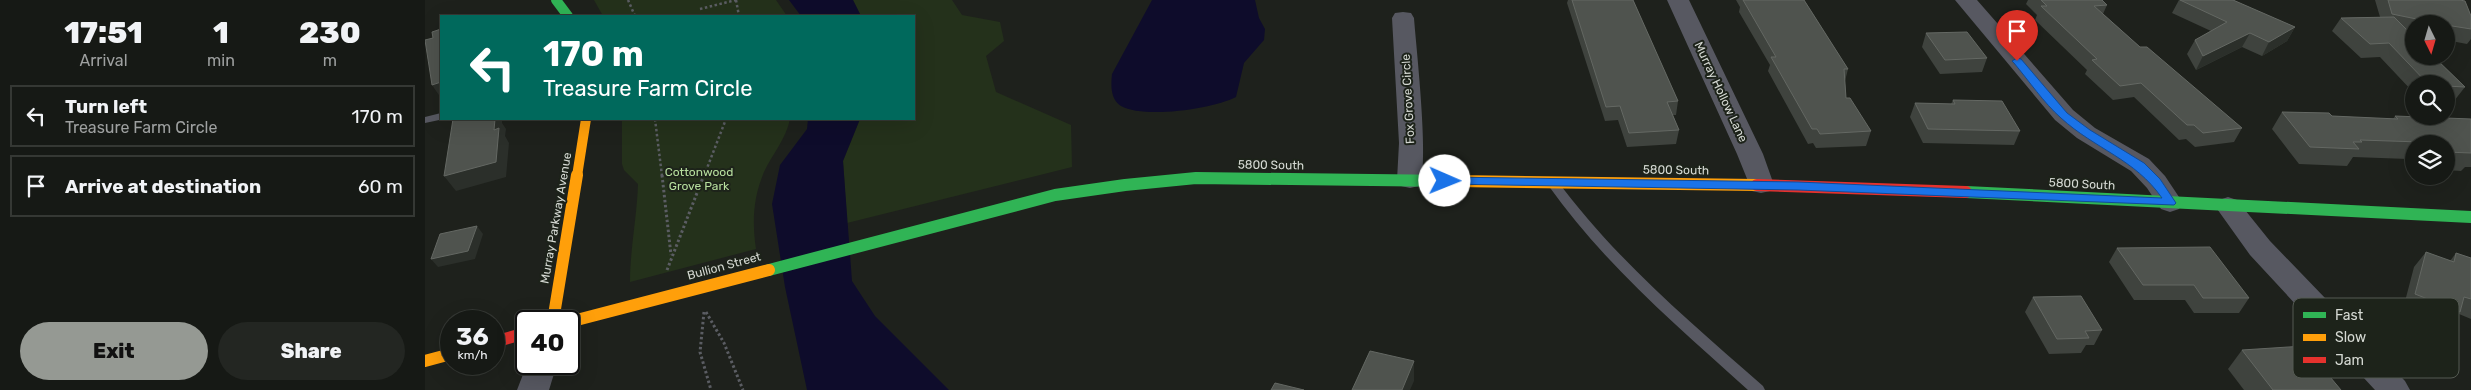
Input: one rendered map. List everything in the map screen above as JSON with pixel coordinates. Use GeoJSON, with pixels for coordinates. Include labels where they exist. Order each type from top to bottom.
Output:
{"type":"FeatureCollection","features":[{"type":"Feature","properties":{"kind":"street"},"geometry":{"type":"LineString","coordinates":[[556,0],[567,15]]}},
{"type":"Feature","properties":{"kind":"street","name":"Murray Hollow Lane"},"geometry":{"type":"LineString","coordinates":[[1678,0],[1751,154],[1761,185]]}},
{"type":"Feature","properties":{"kind":"street"},"geometry":{"type":"LineString","coordinates":[[1966,0],[2064,115],[2086,133],[2140,166],[2156,182],[2170,203]]}},
{"type":"Feature","properties":{"kind":"street","name":"Fox Grove Circle"},"geometry":{"type":"LineString","coordinates":[[1403,18],[1411,143],[1410,180]]}},
{"type":"Feature","properties":{"kind":"street","name":"Murray Parkway Avenue"},"geometry":{"type":"LineString","coordinates":[[555,310],[585,120]]}},
{"type":"Feature","properties":{"kind":"street","name":"5800 South"},"geometry":{"type":"LineString","coordinates":[[887,237],[1055,195],[1125,185],[1196,178],[1761,185],[1930,190],[2471,217]]}},
{"type":"Feature","properties":{"kind":"street"},"geometry":{"type":"LineString","coordinates":[[2228,206],[2260,248],[2307,298]]}},
{"type":"Feature","properties":{"kind":"street","name":"Bullion Street"},"geometry":{"type":"LineString","coordinates":[[580,319],[887,237]]}},
{"type":"Feature","properties":{"kind":"street"},"geometry":{"type":"LineString","coordinates":[[425,361],[440,357]]}},
{"type":"Feature","properties":{"kind":"street"},"geometry":{"type":"LineString","coordinates":[[533,390],[538,375]]}},
{"type":"Feature","properties":{"kind":"street"},"geometry":{"type":"LineString","coordinates":[[2383,378],[2394,390]]}},
{"type":"Feature","properties":{"kind":"lane"},"geometry":{"type":"LineString","coordinates":[[425,120],[440,116]]}},
{"type":"Feature","properties":{"kind":"lane"},"geometry":{"type":"LineString","coordinates":[[1552,182],[1574,216],[1608,253],[1758,390]]}},
{"type":"Feature","properties":{"kind":"path"},"geometry":{"type":"LineString","coordinates":[[628,0],[635,15]]}},
{"type":"Feature","properties":{"kind":"path"},"geometry":{"type":"LineString","coordinates":[[700,9],[736,0],[739,15]]}},
{"type":"Feature","properties":{"kind":"path"},"geometry":{"type":"LineString","coordinates":[[655,120],[671,257]]}},
{"type":"Feature","properties":{"kind":"path"},"geometry":{"type":"LineString","coordinates":[[668,274],[671,257],[726,120]]}},
{"type":"Feature","properties":{"kind":"path"},"geometry":{"type":"LineString","coordinates":[[711,390],[700,352],[704,308],[724,343],[743,390]]}},
{"type":"Feature","properties":{"kind":"green space"},"geometry":{"type":"Polygon","coordinates":[[[594,0],[776,0],[786,15],[602,15],[594,0]]]}},
{"type":"Feature","properties":{"kind":"green space"},"geometry":{"type":"Polygon","coordinates":[[[853,0],[952,0],[962,15],[1000,22],[1004,41],[986,56],[996,92],[1071,125],[1072,167],[847,223],[843,161],[860,120],[915,120],[915,15],[860,15],[853,0]]]}},
{"type":"Feature","properties":{"kind":"green space","name":"Cottonwood Grove Park"},"geometry":{"type":"Polygon","coordinates":[[[622,120],[790,120],[782,140],[760,182],[754,220],[756,249],[630,282],[638,184],[624,170],[622,164],[622,120]]]}},
{"type":"Feature","properties":{"kind":"shaded area"},"geometry":{"type":"Polygon","coordinates":[[[789,0],[853,0],[860,15],[800,15],[789,0]]]}},
{"type":"Feature","properties":{"kind":"shaded area"},"geometry":{"type":"Polygon","coordinates":[[[1152,0],[1255,0],[1259,18],[1265,29],[1264,40],[1244,63],[1236,97],[1196,109],[1161,112],[1132,110],[1117,103],[1112,91],[1112,74],[1152,0]]]}},
{"type":"Feature","properties":{"kind":"shaded area"},"geometry":{"type":"Polygon","coordinates":[[[808,120],[860,120],[843,161],[852,281],[875,316],[949,390],[807,390],[785,287],[772,204],[780,165],[807,129],[808,120]]]}},
{"type":"Feature","properties":{"kind":"building"},"geometry":{"type":"Polygon","coordinates":[[[1572,0],[1633,0],[1678,101],[1667,102],[1679,130],[1629,133],[1620,106],[1606,107],[1572,0]]]}},
{"type":"Feature","properties":{"kind":"building"},"geometry":{"type":"Polygon","coordinates":[[[1743,0],[1804,0],[1848,69],[1844,69],[1846,98],[1850,98],[1871,131],[1820,134],[1817,129],[1812,129],[1771,57],[1776,57],[1743,0]]]}},
{"type":"Feature","properties":{"kind":"building"},"geometry":{"type":"Polygon","coordinates":[[[2041,0],[2102,0],[2107,5],[2094,6],[2140,47],[2147,47],[2242,128],[2203,133],[2194,125],[2187,125],[2141,83],[2120,86],[2092,60],[2097,59],[2041,6],[2047,6],[2041,0]]]}},
{"type":"Feature","properties":{"kind":"building"},"geometry":{"type":"Polygon","coordinates":[[[2180,0],[2233,0],[2295,27],[2269,42],[2250,33],[2203,56],[2195,40],[2227,22],[2180,0]]]}},
{"type":"Feature","properties":{"kind":"building"},"geometry":{"type":"Polygon","coordinates":[[[2388,0],[2460,0],[2465,1],[2471,16],[2471,29],[2455,26],[2455,15],[2405,15],[2405,17],[2392,14],[2388,0]]]}},
{"type":"Feature","properties":{"kind":"building"},"geometry":{"type":"Polygon","coordinates":[[[2394,17],[2405,28],[2405,60],[2389,43],[2370,44],[2341,18],[2394,17]]]}},
{"type":"Feature","properties":{"kind":"building"},"geometry":{"type":"Polygon","coordinates":[[[440,29],[440,82],[432,85],[425,40],[433,38],[432,32],[440,29]]]}},
{"type":"Feature","properties":{"kind":"building"},"geometry":{"type":"Polygon","coordinates":[[[1967,32],[1987,58],[1945,60],[1926,33],[1967,32]]]}},
{"type":"Feature","properties":{"kind":"building"},"geometry":{"type":"Polygon","coordinates":[[[2410,65],[2442,65],[2453,75],[2419,75],[2410,65]]]}},
{"type":"Feature","properties":{"kind":"building"},"geometry":{"type":"Polygon","coordinates":[[[2455,77],[2465,87],[2455,86],[2455,77]]]}},
{"type":"Feature","properties":{"kind":"building"},"geometry":{"type":"Polygon","coordinates":[[[1953,100],[2002,101],[2020,131],[1928,129],[1915,103],[1955,104],[1953,100]]]}},
{"type":"Feature","properties":{"kind":"building"},"geometry":{"type":"Polygon","coordinates":[[[2282,112],[2329,113],[2332,116],[2398,119],[2395,116],[2405,116],[2405,125],[2455,125],[2455,118],[2471,119],[2471,153],[2455,152],[2455,135],[2405,135],[2405,142],[2360,140],[2362,142],[2353,142],[2359,149],[2310,147],[2282,112]]]}},
{"type":"Feature","properties":{"kind":"building"},"geometry":{"type":"Polygon","coordinates":[[[453,120],[495,120],[494,130],[499,128],[496,162],[444,176],[453,120]]]}},
{"type":"Feature","properties":{"kind":"building"},"geometry":{"type":"Polygon","coordinates":[[[477,226],[468,251],[431,259],[440,234],[477,226]]]}},
{"type":"Feature","properties":{"kind":"building"},"geometry":{"type":"Polygon","coordinates":[[[2210,247],[2249,298],[2203,298],[2194,285],[2143,285],[2117,248],[2210,247]]]}},
{"type":"Feature","properties":{"kind":"building"},"geometry":{"type":"Polygon","coordinates":[[[2426,252],[2454,262],[2456,253],[2471,258],[2471,299],[2464,297],[2460,312],[2459,298],[2425,298],[2415,294],[2426,252]]]}},
{"type":"Feature","properties":{"kind":"building"},"geometry":{"type":"Polygon","coordinates":[[[2081,296],[2102,330],[2085,331],[2089,338],[2057,339],[2033,297],[2081,296]]]}},
{"type":"Feature","properties":{"kind":"building"},"geometry":{"type":"Polygon","coordinates":[[[2293,347],[2293,378],[2331,378],[2341,390],[2273,390],[2242,350],[2293,347]]]}},
{"type":"Feature","properties":{"kind":"building"},"geometry":{"type":"Polygon","coordinates":[[[1370,351],[1414,361],[1402,390],[1352,390],[1370,351]]]}},
{"type":"Feature","properties":{"kind":"building"},"geometry":{"type":"Polygon","coordinates":[[[1275,383],[1304,390],[1271,390],[1275,383]]]}},
{"type":"Feature","properties":{"kind":"traffic: fast"},"geometry":{"type":"LineString","coordinates":[[556,0],[567,15]]}},
{"type":"Feature","properties":{"kind":"traffic: fast"},"geometry":{"type":"LineString","coordinates":[[769,270],[1055,195],[1125,185],[1196,178],[1454,181]]}},
{"type":"Feature","properties":{"kind":"traffic: fast"},"geometry":{"type":"LineString","coordinates":[[1966,192],[2471,217]]}},
{"type":"Feature","properties":{"kind":"traffic: slow"},"geometry":{"type":"LineString","coordinates":[[555,310],[586,120]]}},
{"type":"Feature","properties":{"kind":"traffic: slow"},"geometry":{"type":"LineString","coordinates":[[1454,181],[1757,185]]}},
{"type":"Feature","properties":{"kind":"traffic: slow"},"geometry":{"type":"LineString","coordinates":[[580,319],[769,270]]}},
{"type":"Feature","properties":{"kind":"traffic: slow"},"geometry":{"type":"LineString","coordinates":[[425,361],[440,357]]}},
{"type":"Feature","properties":{"kind":"traffic: jam"},"geometry":{"type":"LineString","coordinates":[[1757,185],[1966,192]]}},
{"type":"Feature","properties":{"kind":"traffic: jam"},"geometry":{"type":"LineString","coordinates":[[505,339],[515,336]]}},
{"type":"Feature","properties":{"kind":"route"},"geometry":{"type":"LineString","coordinates":[[1445,181],[1761,185],[1930,190],[2170,203],[2156,182],[2140,166],[2086,133],[2064,115],[2017,61]]}}]}
